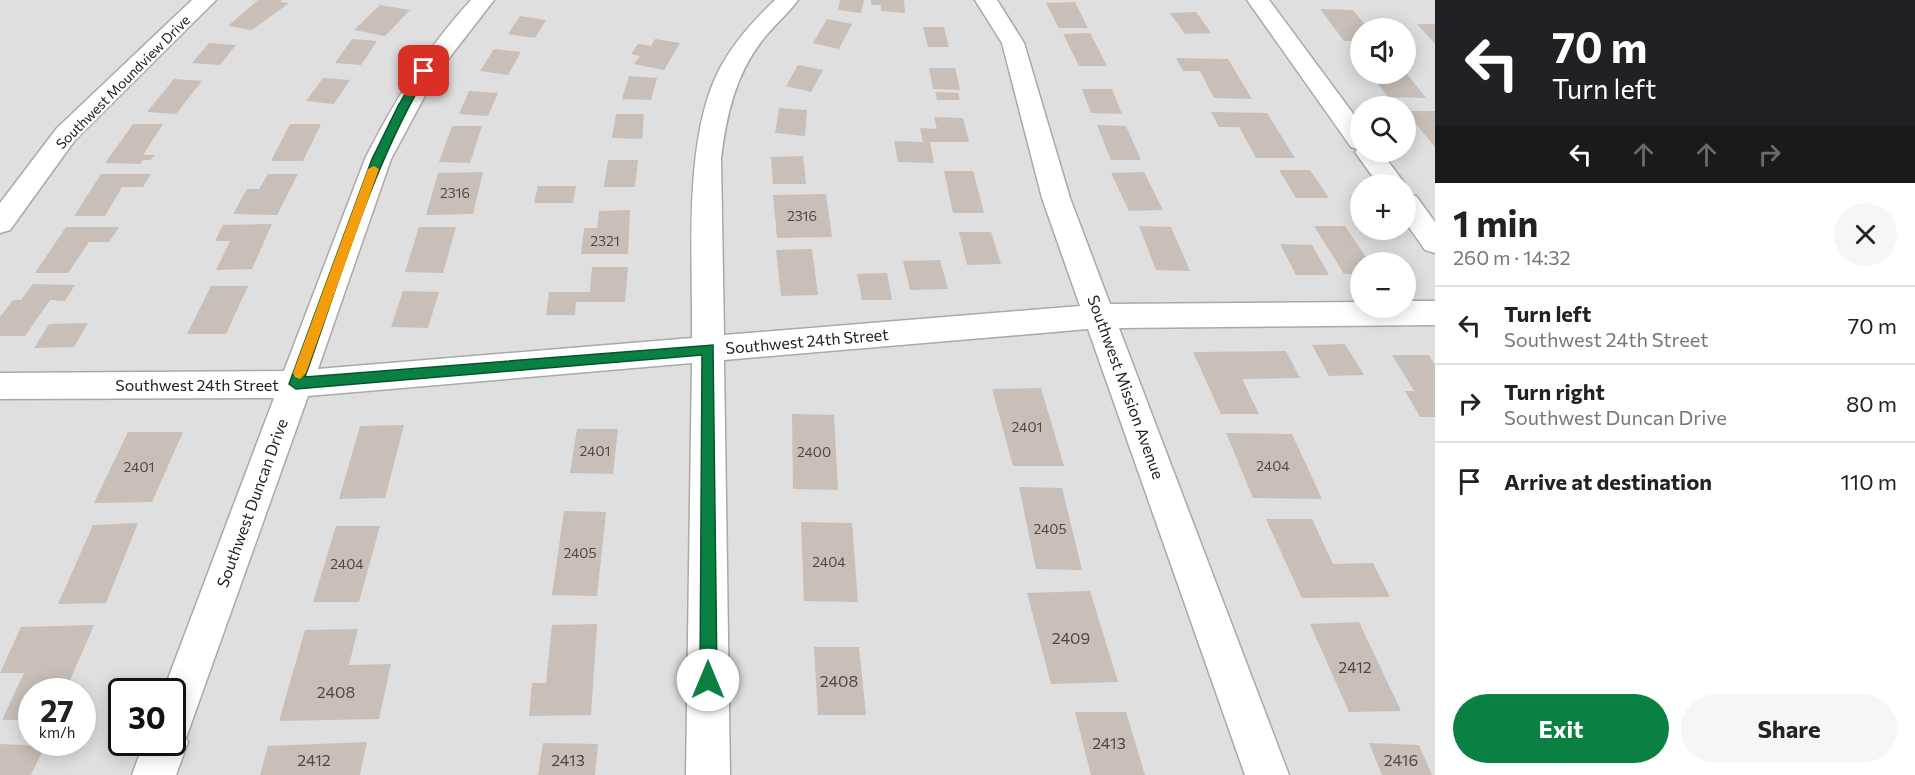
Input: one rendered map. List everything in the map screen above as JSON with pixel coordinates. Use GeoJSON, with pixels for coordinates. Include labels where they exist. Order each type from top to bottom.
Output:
{"type":"FeatureCollection","features":[{"type":"Feature","properties":{"kind":"street","name":"Southwest Moundview Drive"},"geometry":{"type":"LineString","coordinates":[[0,223],[66,134],[205,0]]}},
{"type":"Feature","properties":{"kind":"street","name":"Southwest Duncan Drive"},"geometry":{"type":"LineString","coordinates":[[186,685],[378,159],[403,106],[450,37],[483,0]]}},
{"type":"Feature","properties":{"kind":"street"},"geometry":{"type":"LineString","coordinates":[[708,775],[708,159],[711,122],[721,88],[738,54],[762,22],[787,0]]}},
{"type":"Feature","properties":{"kind":"street","name":"Southwest Mission Avenue"},"geometry":{"type":"LineString","coordinates":[[986,0],[1016,51],[1056,198],[1267,775]]}},
{"type":"Feature","properties":{"kind":"street"},"geometry":{"type":"LineString","coordinates":[[1258,0],[1350,127]]}},
{"type":"Feature","properties":{"kind":"street"},"geometry":{"type":"LineString","coordinates":[[1416,217],[1435,243]]}},
{"type":"Feature","properties":{"kind":"street","name":"Southwest 24th Street"},"geometry":{"type":"LineString","coordinates":[[0,386],[296,384],[1100,316],[1435,314]]}},
{"type":"Feature","properties":{"kind":"street"},"geometry":{"type":"LineString","coordinates":[[154,775],[161,756]]}},
{"type":"Feature","properties":{"kind":"shaded area"},"geometry":{"type":"Polygon","coordinates":[[[0,0],[1435,0],[1435,775],[0,775],[0,0]]]}},
{"type":"Feature","properties":{"kind":"building"},"geometry":{"type":"Polygon","coordinates":[[[258,0],[282,0],[280,2],[289,3],[252,30],[228,26],[258,0]]]}},
{"type":"Feature","properties":{"kind":"building"},"geometry":{"type":"Polygon","coordinates":[[[840,0],[864,0],[861,13],[838,10],[840,0]]]}},
{"type":"Feature","properties":{"kind":"building"},"geometry":{"type":"Polygon","coordinates":[[[871,0],[904,0],[905,13],[881,11],[881,5],[871,5],[871,0]]]}},
{"type":"Feature","properties":{"kind":"building"},"geometry":{"type":"Polygon","coordinates":[[[1075,2],[1088,28],[1059,28],[1046,3],[1075,2]]]}},
{"type":"Feature","properties":{"kind":"building"},"geometry":{"type":"Polygon","coordinates":[[[380,5],[410,10],[385,36],[354,30],[380,5]]]}},
{"type":"Feature","properties":{"kind":"building"},"geometry":{"type":"Polygon","coordinates":[[[1320,9],[1353,10],[1360,18],[1350,18],[1350,41],[1344,41],[1320,9]]]}},
{"type":"Feature","properties":{"kind":"building"},"geometry":{"type":"Polygon","coordinates":[[[1196,12],[1211,33],[1185,34],[1170,13],[1196,12]]]}},
{"type":"Feature","properties":{"kind":"building"},"geometry":{"type":"Polygon","coordinates":[[[520,16],[546,20],[535,38],[508,34],[520,16]]]}},
{"type":"Feature","properties":{"kind":"building"},"geometry":{"type":"Polygon","coordinates":[[[827,19],[852,24],[839,49],[813,43],[827,19]]]}},
{"type":"Feature","properties":{"kind":"building"},"geometry":{"type":"Polygon","coordinates":[[[1417,24],[1435,24],[1435,44],[1417,24]]]}},
{"type":"Feature","properties":{"kind":"building"},"geometry":{"type":"Polygon","coordinates":[[[923,27],[944,27],[949,47],[928,47],[923,27]]]}},
{"type":"Feature","properties":{"kind":"building"},"geometry":{"type":"Polygon","coordinates":[[[1090,33],[1107,66],[1079,66],[1063,34],[1090,33]]]}},
{"type":"Feature","properties":{"kind":"building"},"geometry":{"type":"Polygon","coordinates":[[[352,39],[377,41],[361,65],[335,63],[352,39]]]}},
{"type":"Feature","properties":{"kind":"building"},"geometry":{"type":"Polygon","coordinates":[[[655,39],[680,43],[664,70],[634,64],[640,56],[631,54],[638,44],[651,46],[655,39]]]}},
{"type":"Feature","properties":{"kind":"building"},"geometry":{"type":"Polygon","coordinates":[[[209,43],[236,45],[220,65],[192,63],[209,43]]]}},
{"type":"Feature","properties":{"kind":"building"},"geometry":{"type":"Polygon","coordinates":[[[494,49],[521,52],[508,75],[480,71],[494,49]]]}},
{"type":"Feature","properties":{"kind":"building"},"geometry":{"type":"Polygon","coordinates":[[[1176,58],[1228,59],[1252,99],[1214,98],[1200,71],[1183,71],[1176,58]]]}},
{"type":"Feature","properties":{"kind":"building"},"geometry":{"type":"Polygon","coordinates":[[[798,65],[823,70],[811,92],[786,86],[798,65]]]}},
{"type":"Feature","properties":{"kind":"building"},"geometry":{"type":"Polygon","coordinates":[[[929,68],[955,68],[960,90],[933,89],[929,68]]]}},
{"type":"Feature","properties":{"kind":"building"},"geometry":{"type":"Polygon","coordinates":[[[629,76],[657,78],[651,100],[622,99],[629,76]]]}},
{"type":"Feature","properties":{"kind":"building"},"geometry":{"type":"Polygon","coordinates":[[[323,78],[350,80],[334,104],[306,101],[323,78]]]}},
{"type":"Feature","properties":{"kind":"building"},"geometry":{"type":"Polygon","coordinates":[[[174,79],[202,81],[176,114],[147,112],[174,79]]]}},
{"type":"Feature","properties":{"kind":"building"},"geometry":{"type":"Polygon","coordinates":[[[1378,84],[1415,84],[1426,98],[1416,96],[1387,96],[1378,84]]]}},
{"type":"Feature","properties":{"kind":"building"},"geometry":{"type":"Polygon","coordinates":[[[1082,89],[1112,89],[1122,114],[1091,113],[1082,89]]]}},
{"type":"Feature","properties":{"kind":"building"},"geometry":{"type":"Polygon","coordinates":[[[469,91],[498,93],[488,116],[459,114],[469,91]]]}},
{"type":"Feature","properties":{"kind":"building"},"geometry":{"type":"Polygon","coordinates":[[[935,92],[958,93],[960,100],[937,100],[935,92]]]}},
{"type":"Feature","properties":{"kind":"building"},"geometry":{"type":"Polygon","coordinates":[[[779,108],[807,110],[805,136],[775,133],[779,108]]]}},
{"type":"Feature","properties":{"kind":"building"},"geometry":{"type":"Polygon","coordinates":[[[1416,111],[1435,111],[1435,147],[1416,124],[1416,111]]]}},
{"type":"Feature","properties":{"kind":"building"},"geometry":{"type":"Polygon","coordinates":[[[1211,112],[1267,113],[1295,158],[1256,158],[1239,127],[1219,127],[1211,112]]]}},
{"type":"Feature","properties":{"kind":"building"},"geometry":{"type":"Polygon","coordinates":[[[616,114],[644,114],[642,139],[612,138],[616,114]]]}},
{"type":"Feature","properties":{"kind":"building"},"geometry":{"type":"Polygon","coordinates":[[[934,117],[963,118],[969,142],[930,142],[934,163],[898,162],[894,141],[923,142],[920,128],[937,129],[934,117]]]}},
{"type":"Feature","properties":{"kind":"building"},"geometry":{"type":"Polygon","coordinates":[[[133,124],[163,124],[143,155],[155,155],[151,160],[143,160],[140,164],[105,163],[133,124]]]}},
{"type":"Feature","properties":{"kind":"building"},"geometry":{"type":"Polygon","coordinates":[[[290,124],[321,124],[303,161],[271,161],[290,124]]]}},
{"type":"Feature","properties":{"kind":"building"},"geometry":{"type":"Polygon","coordinates":[[[1097,125],[1126,126],[1141,160],[1111,160],[1097,125]]]}},
{"type":"Feature","properties":{"kind":"building"},"geometry":{"type":"Polygon","coordinates":[[[452,126],[482,126],[470,163],[439,162],[452,126]]]}},
{"type":"Feature","properties":{"kind":"building"},"geometry":{"type":"Polygon","coordinates":[[[803,156],[806,184],[773,184],[771,157],[803,156]]]}},
{"type":"Feature","properties":{"kind":"building"},"geometry":{"type":"Polygon","coordinates":[[[608,160],[638,160],[635,187],[604,187],[608,160]]]}},
{"type":"Feature","properties":{"kind":"building"},"geometry":{"type":"Polygon","coordinates":[[[1279,170],[1310,170],[1329,198],[1296,198],[1279,170]]]}},
{"type":"Feature","properties":{"kind":"building"},"geometry":{"type":"Polygon","coordinates":[[[944,171],[973,171],[984,213],[953,213],[944,171]]]}},
{"type":"Feature","properties":{"kind":"building"},"geometry":{"type":"Polygon","coordinates":[[[483,172],[473,214],[426,215],[438,173],[483,172]]]}},
{"type":"Feature","properties":{"kind":"building"},"geometry":{"type":"Polygon","coordinates":[[[1144,172],[1163,210],[1129,211],[1111,173],[1144,172]]]}},
{"type":"Feature","properties":{"kind":"building"},"geometry":{"type":"Polygon","coordinates":[[[101,174],[151,174],[143,187],[122,187],[105,216],[74,216],[101,174]]]}},
{"type":"Feature","properties":{"kind":"building"},"geometry":{"type":"Polygon","coordinates":[[[268,174],[298,174],[277,215],[233,214],[247,189],[259,189],[268,174]]]}},
{"type":"Feature","properties":{"kind":"building"},"geometry":{"type":"Polygon","coordinates":[[[538,186],[576,186],[573,203],[534,203],[538,186]]]}},
{"type":"Feature","properties":{"kind":"building"},"geometry":{"type":"Polygon","coordinates":[[[826,194],[832,237],[777,238],[773,195],[826,194]]]}},
{"type":"Feature","properties":{"kind":"building"},"geometry":{"type":"Polygon","coordinates":[[[630,210],[628,254],[581,254],[584,228],[597,228],[599,211],[630,210]]]}},
{"type":"Feature","properties":{"kind":"building"},"geometry":{"type":"Polygon","coordinates":[[[272,224],[252,269],[216,270],[230,241],[215,241],[223,225],[272,224]]]}},
{"type":"Feature","properties":{"kind":"building"},"geometry":{"type":"Polygon","coordinates":[[[1139,226],[1171,227],[1190,271],[1156,270],[1139,226]]]}},
{"type":"Feature","properties":{"kind":"building"},"geometry":{"type":"Polygon","coordinates":[[[1314,226],[1345,226],[1350,234],[1350,240],[1354,240],[1362,252],[1350,252],[1350,274],[1344,274],[1314,226]]]}},
{"type":"Feature","properties":{"kind":"building"},"geometry":{"type":"Polygon","coordinates":[[[66,227],[119,227],[109,242],[89,242],[68,273],[35,273],[66,227]]]}},
{"type":"Feature","properties":{"kind":"building"},"geometry":{"type":"Polygon","coordinates":[[[419,227],[456,227],[443,273],[405,272],[419,227]]]}},
{"type":"Feature","properties":{"kind":"building"},"geometry":{"type":"Polygon","coordinates":[[[959,232],[991,232],[1001,264],[967,265],[959,232]]]}},
{"type":"Feature","properties":{"kind":"building"},"geometry":{"type":"Polygon","coordinates":[[[1280,244],[1312,245],[1329,275],[1296,275],[1280,244]]]}},
{"type":"Feature","properties":{"kind":"building"},"geometry":{"type":"Polygon","coordinates":[[[812,249],[818,295],[781,296],[776,250],[812,249]]]}},
{"type":"Feature","properties":{"kind":"building"},"geometry":{"type":"Polygon","coordinates":[[[940,260],[948,289],[910,290],[903,261],[940,260]]]}},
{"type":"Feature","properties":{"kind":"building"},"geometry":{"type":"Polygon","coordinates":[[[592,267],[628,267],[625,302],[576,302],[575,315],[546,315],[549,292],[590,292],[592,267]]]}},
{"type":"Feature","properties":{"kind":"building"},"geometry":{"type":"Polygon","coordinates":[[[887,273],[892,300],[862,300],[857,274],[887,273]]]}},
{"type":"Feature","properties":{"kind":"building"},"geometry":{"type":"Polygon","coordinates":[[[33,284],[75,285],[65,301],[50,300],[25,336],[0,336],[0,317],[13,300],[21,300],[33,284]]]}},
{"type":"Feature","properties":{"kind":"building"},"geometry":{"type":"Polygon","coordinates":[[[211,286],[248,286],[226,334],[187,334],[211,286]]]}},
{"type":"Feature","properties":{"kind":"building"},"geometry":{"type":"Polygon","coordinates":[[[403,291],[439,292],[428,328],[391,327],[403,291]]]}},
{"type":"Feature","properties":{"kind":"building"},"geometry":{"type":"Polygon","coordinates":[[[88,323],[74,347],[34,348],[49,324],[88,323]]]}},
{"type":"Feature","properties":{"kind":"building"},"geometry":{"type":"Polygon","coordinates":[[[1345,344],[1364,375],[1329,376],[1312,345],[1345,344]]]}},
{"type":"Feature","properties":{"kind":"building"},"geometry":{"type":"Polygon","coordinates":[[[1286,351],[1300,378],[1242,379],[1259,414],[1221,414],[1193,352],[1286,351]]]}},
{"type":"Feature","properties":{"kind":"building"},"geometry":{"type":"Polygon","coordinates":[[[1392,355],[1429,355],[1435,365],[1435,417],[1420,417],[1405,391],[1414,391],[1392,355]]]}},
{"type":"Feature","properties":{"kind":"building"},"geometry":{"type":"Polygon","coordinates":[[[1041,388],[1064,466],[1013,466],[992,389],[1041,388]]]}},
{"type":"Feature","properties":{"kind":"building"},"geometry":{"type":"Polygon","coordinates":[[[792,414],[834,415],[838,490],[793,489],[792,414]]]}},
{"type":"Feature","properties":{"kind":"building"},"geometry":{"type":"Polygon","coordinates":[[[404,425],[385,498],[339,499],[360,426],[404,425]]]}},
{"type":"Feature","properties":{"kind":"building"},"geometry":{"type":"Polygon","coordinates":[[[577,429],[618,429],[613,474],[570,473],[577,429]]]}},
{"type":"Feature","properties":{"kind":"building"},"geometry":{"type":"Polygon","coordinates":[[[128,432],[183,432],[152,502],[94,503],[128,432]]]}},
{"type":"Feature","properties":{"kind":"building"},"geometry":{"type":"Polygon","coordinates":[[[1226,433],[1292,434],[1322,499],[1253,498],[1226,433]]]}},
{"type":"Feature","properties":{"kind":"building"},"geometry":{"type":"Polygon","coordinates":[[[1019,487],[1062,488],[1082,570],[1036,569],[1019,487]]]}},
{"type":"Feature","properties":{"kind":"building"},"geometry":{"type":"Polygon","coordinates":[[[564,511],[606,512],[597,596],[552,595],[564,511]]]}},
{"type":"Feature","properties":{"kind":"building"},"geometry":{"type":"Polygon","coordinates":[[[1266,519],[1312,519],[1333,564],[1373,563],[1390,597],[1302,598],[1266,519]]]}},
{"type":"Feature","properties":{"kind":"building"},"geometry":{"type":"Polygon","coordinates":[[[801,522],[852,523],[858,602],[804,601],[801,522]]]}},
{"type":"Feature","properties":{"kind":"building"},"geometry":{"type":"Polygon","coordinates":[[[138,523],[106,603],[58,604],[93,525],[138,523]]]}},
{"type":"Feature","properties":{"kind":"building"},"geometry":{"type":"Polygon","coordinates":[[[336,526],[380,526],[359,602],[313,602],[336,526]]]}},
{"type":"Feature","properties":{"kind":"building"},"geometry":{"type":"Polygon","coordinates":[[[1090,591],[1118,682],[1051,684],[1027,593],[1090,591]]]}},
{"type":"Feature","properties":{"kind":"building"},"geometry":{"type":"Polygon","coordinates":[[[1359,622],[1401,711],[1349,712],[1310,624],[1359,622]]]}},
{"type":"Feature","properties":{"kind":"building"},"geometry":{"type":"Polygon","coordinates":[[[597,624],[591,715],[529,716],[532,683],[546,683],[552,625],[597,624]]]}},
{"type":"Feature","properties":{"kind":"building"},"geometry":{"type":"Polygon","coordinates":[[[94,625],[71,678],[22,678],[24,673],[0,673],[21,627],[94,625]]]}},
{"type":"Feature","properties":{"kind":"building"},"geometry":{"type":"Polygon","coordinates":[[[358,629],[349,665],[391,664],[379,719],[279,721],[305,630],[358,629]]]}},
{"type":"Feature","properties":{"kind":"building"},"geometry":{"type":"Polygon","coordinates":[[[814,647],[859,647],[866,715],[818,715],[814,647]]]}},
{"type":"Feature","properties":{"kind":"building"},"geometry":{"type":"Polygon","coordinates":[[[18,686],[18,720],[2,720],[18,686]]]}},
{"type":"Feature","properties":{"kind":"building"},"geometry":{"type":"Polygon","coordinates":[[[1075,712],[1126,712],[1145,775],[1091,775],[1075,712]]]}},
{"type":"Feature","properties":{"kind":"building"},"geometry":{"type":"Polygon","coordinates":[[[367,742],[360,775],[260,775],[268,746],[367,742]]]}},
{"type":"Feature","properties":{"kind":"building"},"geometry":{"type":"Polygon","coordinates":[[[543,743],[598,744],[595,775],[538,775],[543,743]]]}},
{"type":"Feature","properties":{"kind":"building"},"geometry":{"type":"Polygon","coordinates":[[[1369,743],[1419,745],[1432,775],[1382,775],[1369,743]]]}},
{"type":"Feature","properties":{"kind":"building"},"geometry":{"type":"Polygon","coordinates":[[[0,744],[18,745],[18,756],[40,756],[31,775],[0,775],[0,744]]]}},
{"type":"Feature","properties":{"kind":"slow traffic"},"geometry":{"type":"LineString","coordinates":[[300,373],[374,169]]}},
{"type":"Feature","properties":{"kind":"route"},"geometry":{"type":"LineString","coordinates":[[424,71],[403,106],[378,159],[296,384],[709,349],[708,680]]}}]}
